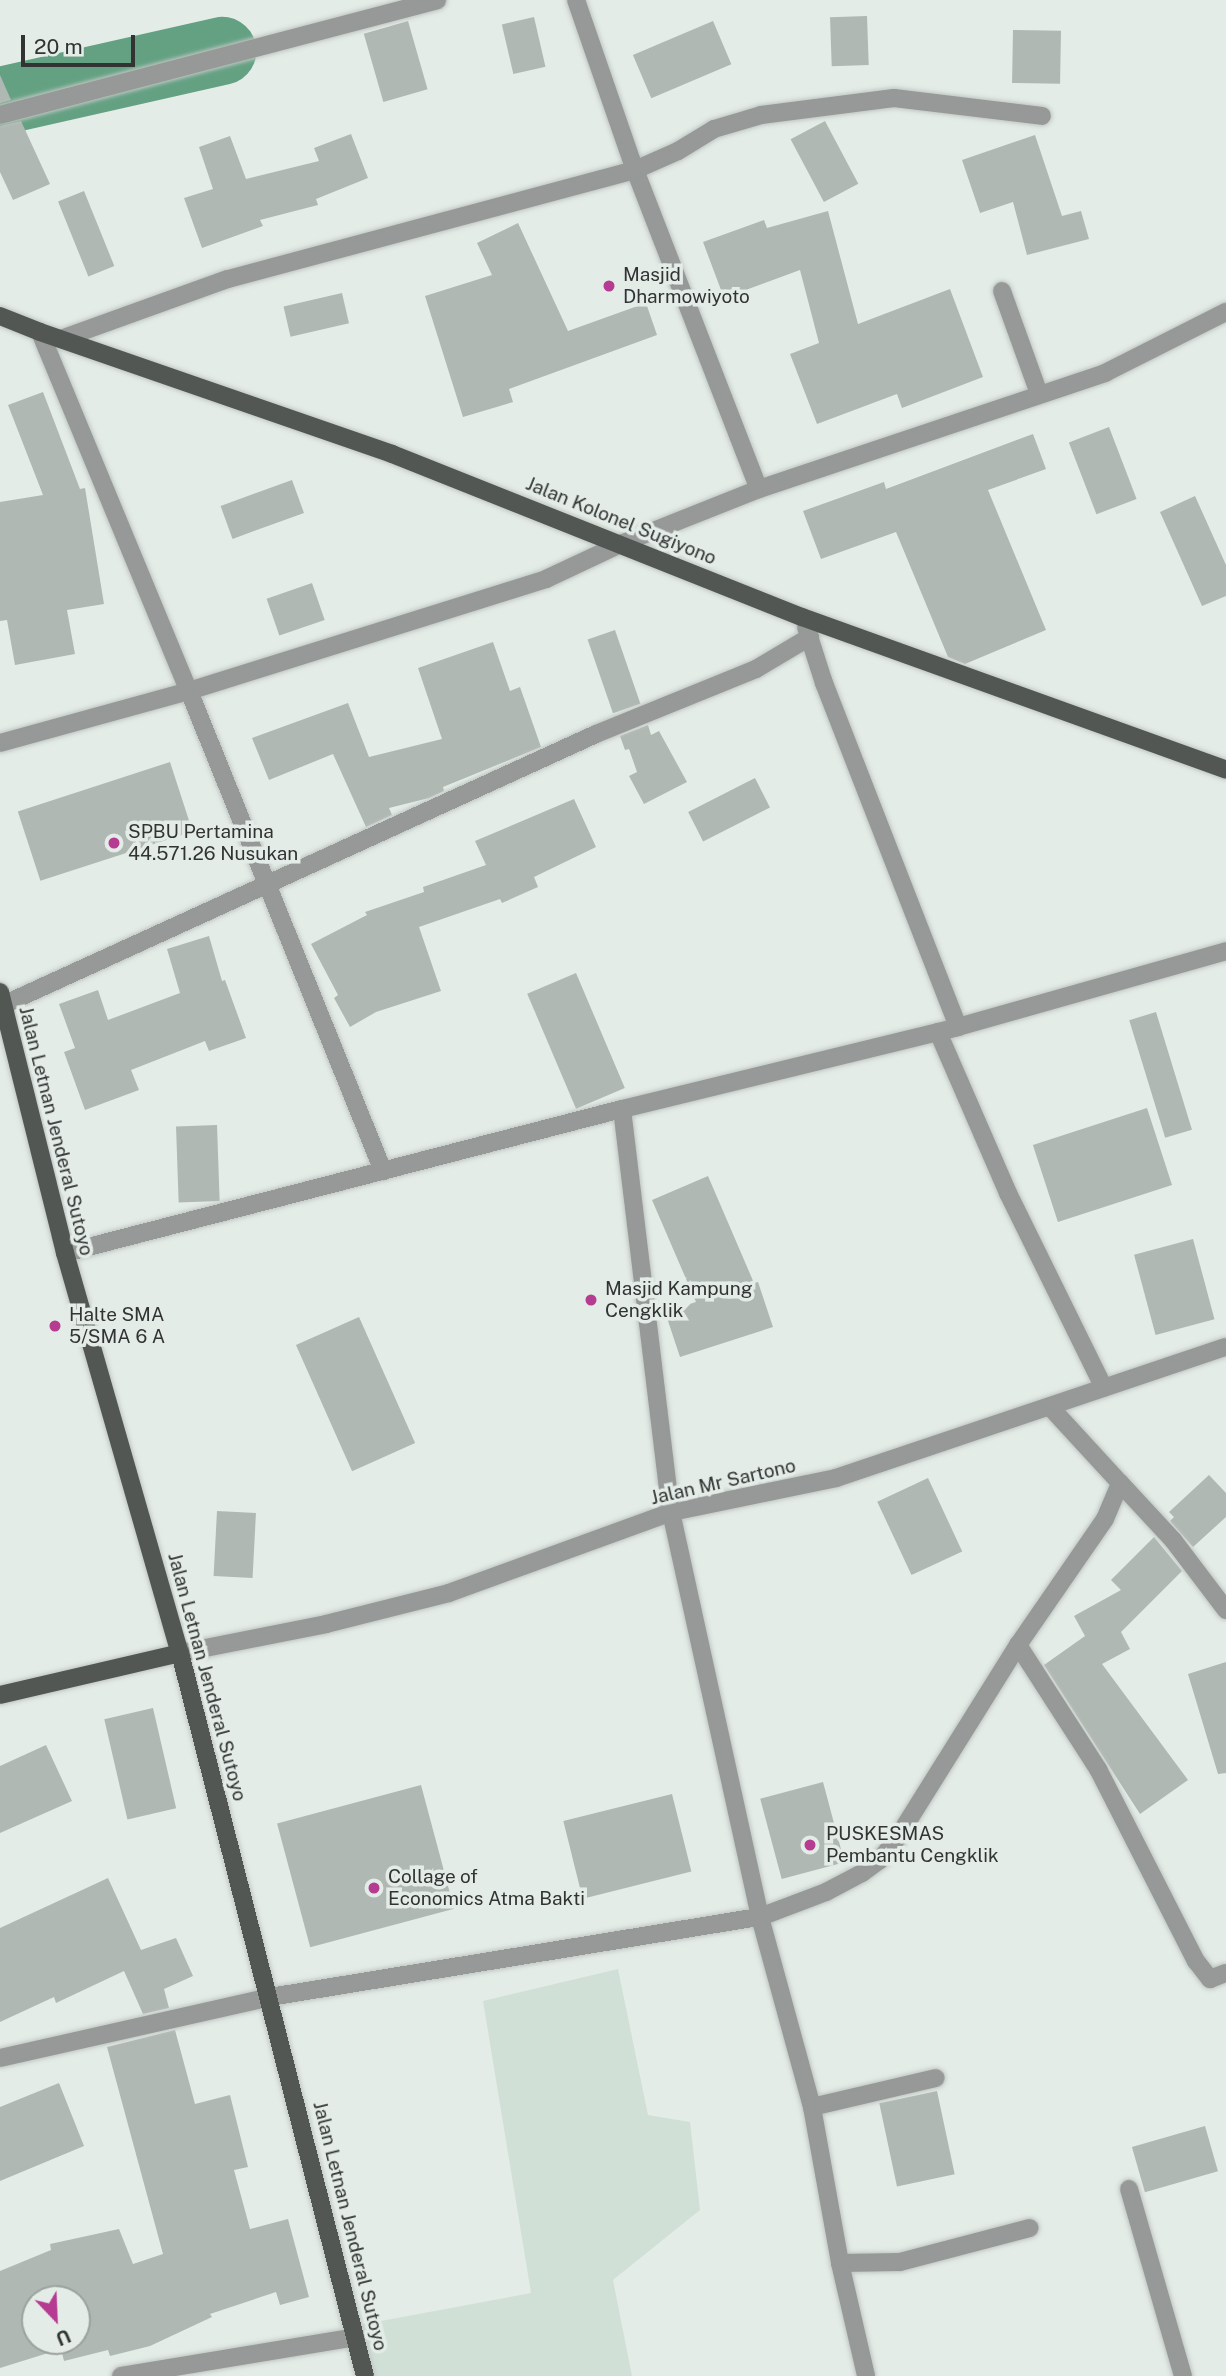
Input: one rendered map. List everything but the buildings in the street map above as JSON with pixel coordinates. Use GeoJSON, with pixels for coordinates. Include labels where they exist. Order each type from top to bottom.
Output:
{"type":"FeatureCollection","features":[{"type":"Feature","properties":{"kind":"main road","name":"Jalan Kolonel Sugiyono"},"geometry":{"type":"LineString","coordinates":[[0,316],[392,454],[623,543],[802,617],[1226,770]]}},
{"type":"Feature","properties":{"kind":"main road","name":"Jalan Letnan Jenderal Sutoyo"},"geometry":{"type":"LineString","coordinates":[[2,998],[65,1253],[180,1653],[365,2376]]}},
{"type":"Feature","properties":{"kind":"main road"},"geometry":{"type":"LineString","coordinates":[[0,1695],[180,1653]]}},
{"type":"Feature","properties":{"kind":"street"},"geometry":{"type":"LineString","coordinates":[[0,115],[437,0]]}},
{"type":"Feature","properties":{"kind":"street"},"geometry":{"type":"LineString","coordinates":[[576,0],[635,170],[759,489]]}},
{"type":"Feature","properties":{"kind":"street"},"geometry":{"type":"LineString","coordinates":[[61,339],[228,279],[635,170],[678,151],[714,129],[761,115],[894,99],[1042,116]]}},
{"type":"Feature","properties":{"kind":"street"},"geometry":{"type":"LineString","coordinates":[[1002,291],[1039,394]]}},
{"type":"Feature","properties":{"kind":"street"},"geometry":{"type":"LineString","coordinates":[[0,743],[189,691],[546,579],[623,543],[759,489],[1131,362],[1226,312]]}},
{"type":"Feature","properties":{"kind":"street"},"geometry":{"type":"LineString","coordinates":[[40,332],[383,1171]]}},
{"type":"Feature","properties":{"kind":"street"},"geometry":{"type":"LineString","coordinates":[[802,617],[824,683],[958,1027]]}},
{"type":"Feature","properties":{"kind":"street"},"geometry":{"type":"LineString","coordinates":[[2,998],[268,886],[596,734],[756,669],[810,637]]}},
{"type":"Feature","properties":{"kind":"street"},"geometry":{"type":"LineString","coordinates":[[65,1253],[622,1109],[958,1027],[1226,951]]}},
{"type":"Feature","properties":{"kind":"street"},"geometry":{"type":"LineString","coordinates":[[937,1032],[1008,1193],[1104,1388]]}},
{"type":"Feature","properties":{"kind":"street"},"geometry":{"type":"LineString","coordinates":[[622,1109],[671,1512],[760,1917],[812,2107],[840,2263],[866,2376]]}},
{"type":"Feature","properties":{"kind":"street","name":"Jalan Mr Sartono"},"geometry":{"type":"LineString","coordinates":[[180,1653],[326,1624],[449,1593],[671,1512],[836,1478],[1226,1347]]}},
{"type":"Feature","properties":{"kind":"street"},"geometry":{"type":"LineString","coordinates":[[1050,1407],[1173,1540],[1226,1610]]}},
{"type":"Feature","properties":{"kind":"street"},"geometry":{"type":"LineString","coordinates":[[0,2058],[270,1997],[760,1917],[826,1892],[880,1860],[898,1837],[1018,1645],[1105,1519],[1120,1483]]}},
{"type":"Feature","properties":{"kind":"street"},"geometry":{"type":"LineString","coordinates":[[1018,1645],[1097,1769],[1196,1961],[1210,1979],[1226,1973]]}},
{"type":"Feature","properties":{"kind":"street"},"geometry":{"type":"LineString","coordinates":[[812,2107],[936,2078]]}},
{"type":"Feature","properties":{"kind":"street"},"geometry":{"type":"LineString","coordinates":[[1129,2189],[1182,2376]]}},
{"type":"Feature","properties":{"kind":"street"},"geometry":{"type":"LineString","coordinates":[[840,2263],[900,2262],[1030,2228]]}},
{"type":"Feature","properties":{"kind":"street"},"geometry":{"type":"LineString","coordinates":[[121,2376],[356,2337]]}},
{"type":"Feature","properties":{"kind":"shaded area"},"geometry":{"type":"Polygon","coordinates":[[[618,1969],[648,2115],[690,2122],[700,2210],[613,2280],[632,2376],[371,2376],[354,2326],[531,2293],[483,2001],[618,1969]]]}},
{"type":"Feature","properties":{"kind":"waterway"},"geometry":{"type":"LineString","coordinates":[[0,101],[222,51]]}},
{"type":"Feature","properties":{"kind":"place","name":"Masjid Dharmowiyoto"},"geometry":{"type":"Point","coordinates":[609,286]}},
{"type":"Feature","properties":{"kind":"place","name":"SPBU Pertamina 44.571.26 Nusukan"},"geometry":{"type":"Point","coordinates":[114,843]}},
{"type":"Feature","properties":{"kind":"place","name":"Masjid Kampung Cengklik"},"geometry":{"type":"Point","coordinates":[591,1300]}},
{"type":"Feature","properties":{"kind":"place","name":"Halte SMA 5/SMA 6 A"},"geometry":{"type":"Point","coordinates":[55,1326]}},
{"type":"Feature","properties":{"kind":"place","name":"PUSKESMAS Pembantu Cengklik"},"geometry":{"type":"Point","coordinates":[810,1845]}},
{"type":"Feature","properties":{"kind":"place","name":"Collage of Economics Atma Bakti"},"geometry":{"type":"Point","coordinates":[374,1888]}}]}
